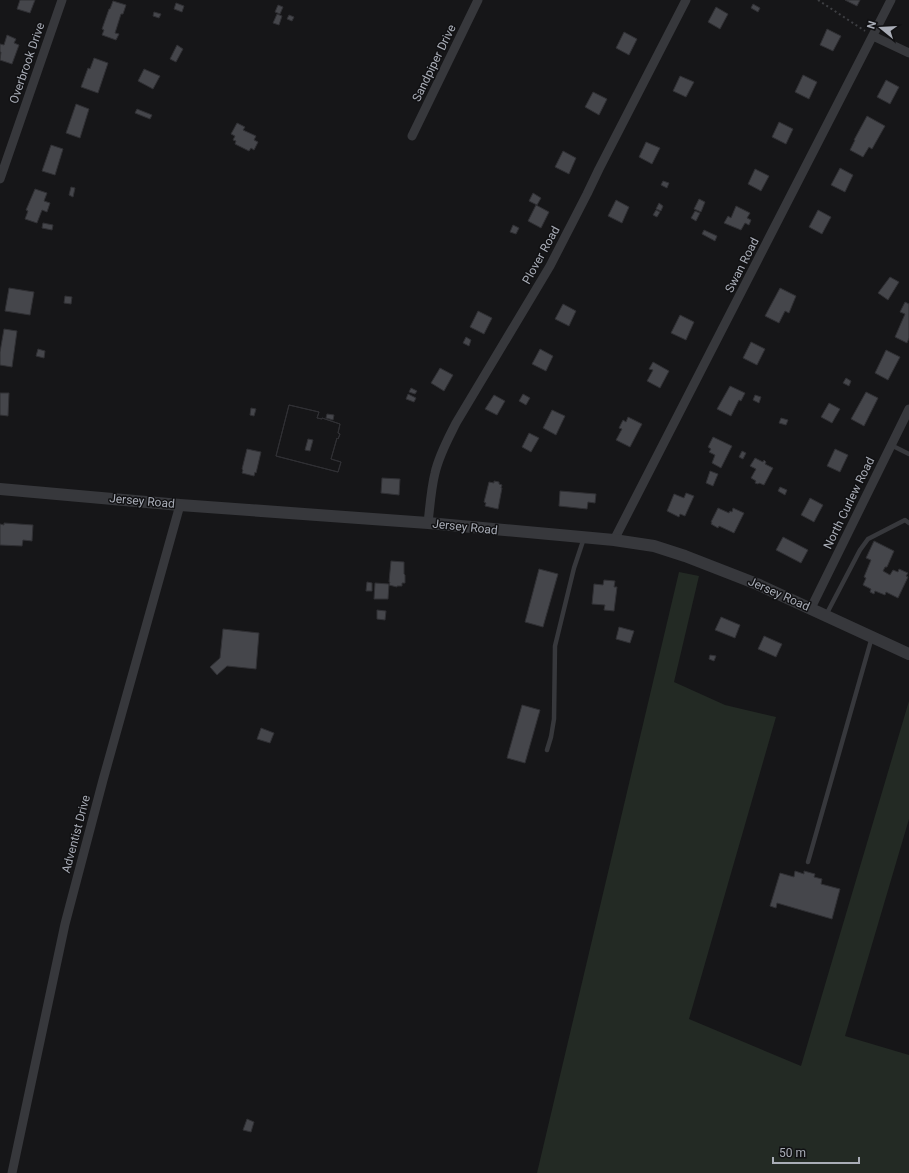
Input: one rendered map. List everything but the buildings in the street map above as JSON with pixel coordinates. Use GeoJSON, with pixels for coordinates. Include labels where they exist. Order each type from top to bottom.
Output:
{"type":"FeatureCollection","features":[{"type":"Feature","properties":{"kind":"street","name":"Overbrook Drive"},"geometry":{"type":"LineString","coordinates":[[0,179],[62,0]]}},
{"type":"Feature","properties":{"kind":"street","name":"Sandpiper Drive"},"geometry":{"type":"LineString","coordinates":[[412,136],[478,0]]}},
{"type":"Feature","properties":{"kind":"street","name":"Plover Road"},"geometry":{"type":"LineString","coordinates":[[428,523],[435,471],[447,440],[550,266],[686,0]]}},
{"type":"Feature","properties":{"kind":"street","name":"Swan Road"},"geometry":{"type":"LineString","coordinates":[[614,540],[891,0]]}},
{"type":"Feature","properties":{"kind":"street"},"geometry":{"type":"LineString","coordinates":[[873,36],[909,53]]}},
{"type":"Feature","properties":{"kind":"street","name":"North Curlew Road"},"geometry":{"type":"LineString","coordinates":[[811,608],[909,409]]}},
{"type":"Feature","properties":{"kind":"street","name":"Jersey Road"},"geometry":{"type":"LineString","coordinates":[[0,489],[180,505],[428,523],[614,540],[654,546],[685,556],[757,584],[909,654]]}},
{"type":"Feature","properties":{"kind":"street","name":"Adventist Drive"},"geometry":{"type":"LineString","coordinates":[[12,1173],[67,917],[103,780],[180,505]]}},
{"type":"Feature","properties":{"kind":"lane"},"geometry":{"type":"LineString","coordinates":[[891,445],[909,454]]}},
{"type":"Feature","properties":{"kind":"lane"},"geometry":{"type":"LineString","coordinates":[[826,615],[860,550],[868,539],[905,520],[909,523]]}},
{"type":"Feature","properties":{"kind":"lane"},"geometry":{"type":"LineString","coordinates":[[547,750],[554,719],[555,646],[574,568],[584,538]]}},
{"type":"Feature","properties":{"kind":"lane"},"geometry":{"type":"LineString","coordinates":[[808,862],[872,637]]}},
{"type":"Feature","properties":{"kind":"path"},"geometry":{"type":"LineString","coordinates":[[818,0],[873,36]]}},
{"type":"Feature","properties":{"kind":"shaded area"},"geometry":{"type":"Polygon","coordinates":[[[679,572],[699,576],[674,682],[725,705],[776,717],[689,1019],[801,1066],[909,701],[909,819],[845,1036],[909,1055],[909,1173],[537,1173],[679,572]]]}}]}
